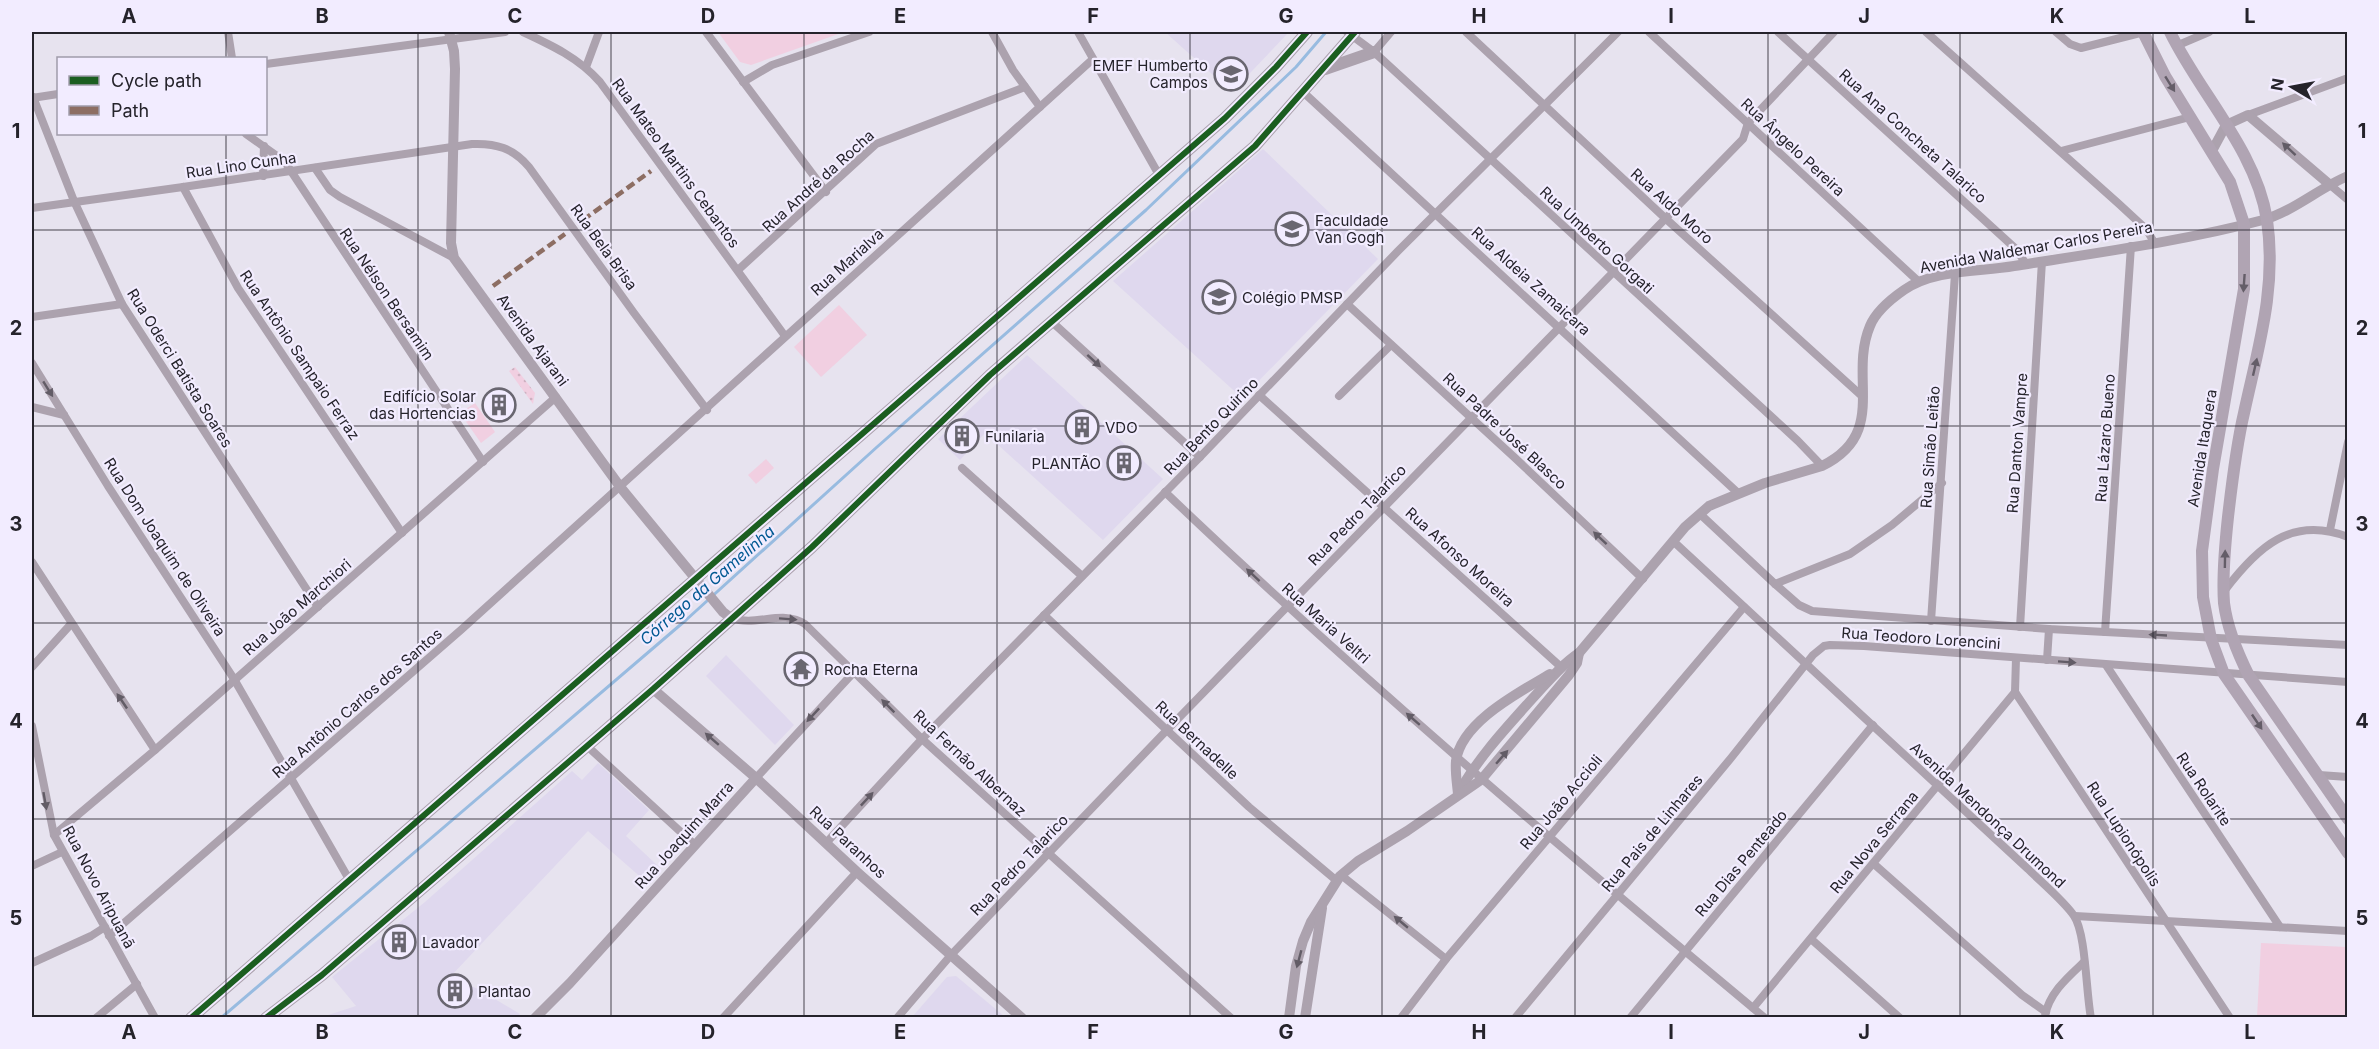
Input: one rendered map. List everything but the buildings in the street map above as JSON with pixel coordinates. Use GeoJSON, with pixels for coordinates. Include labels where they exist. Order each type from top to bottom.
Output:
{"type":"FeatureCollection","features":[{"type":"Feature","properties":{"kind":"main road"},"geometry":{"type":"LineString","coordinates":[[191,1017],[1225,118],[1307,32]]}},
{"type":"Feature","properties":{"kind":"main road","name":"Avenida Itaquera"},"geometry":{"type":"LineString","coordinates":[[2144,32],[2165,76],[2230,182],[2244,224],[2244,289],[2213,469],[2202,551],[2203,597],[2211,639],[2224,674],[2348,854]]}},
{"type":"Feature","properties":{"kind":"main road"},"geometry":{"type":"LineString","coordinates":[[2169,32],[2250,166],[2259,188],[2266,219],[2270,264],[2268,303],[2232,480],[2224,555],[2224,602],[2239,656],[2249,676],[2348,819]]}},
{"type":"Feature","properties":{"kind":"main road"},"geometry":{"type":"LineString","coordinates":[[266,1017],[322,975],[653,688],[820,540],[990,375],[1255,146],[1322,70],[1351,33]]}},
{"type":"Feature","properties":{"kind":"main road"},"geometry":{"type":"LineString","coordinates":[[1322,70],[1374,52]]}},
{"type":"Feature","properties":{"kind":"street"},"geometry":{"type":"LineString","coordinates":[[228,32],[232,57]]}},
{"type":"Feature","properties":{"kind":"street"},"geometry":{"type":"LineString","coordinates":[[267,64],[451,35],[505,32]]}},
{"type":"Feature","properties":{"kind":"street","name":"Rua Mateo Martins Cebantos"},"geometry":{"type":"LineString","coordinates":[[523,32],[548,43],[586,67],[600,82],[785,336]]}},
{"type":"Feature","properties":{"kind":"street"},"geometry":{"type":"LineString","coordinates":[[586,67],[600,32]]}},
{"type":"Feature","properties":{"kind":"street"},"geometry":{"type":"LineString","coordinates":[[706,32],[826,192]]}},
{"type":"Feature","properties":{"kind":"street"},"geometry":{"type":"LineString","coordinates":[[743,82],[772,65],[869,32]]}},
{"type":"Feature","properties":{"kind":"street"},"geometry":{"type":"LineString","coordinates":[[992,32],[1013,70],[1040,107]]}},
{"type":"Feature","properties":{"kind":"street"},"geometry":{"type":"LineString","coordinates":[[1078,32],[1160,175]]}},
{"type":"Feature","properties":{"kind":"street"},"geometry":{"type":"LineString","coordinates":[[1374,52],[1391,32]]}},
{"type":"Feature","properties":{"kind":"street","name":"Rua Bento Quirino"},"geometry":{"type":"LineString","coordinates":[[827,842],[922,740],[1259,394],[1618,32]]}},
{"type":"Feature","properties":{"kind":"street","name":"Rua Ângelo Pereira"},"geometry":{"type":"LineString","coordinates":[[1649,32],[1918,282]]}},
{"type":"Feature","properties":{"kind":"street","name":"Rua Ana Concheta Talarico"},"geometry":{"type":"LineString","coordinates":[[1778,32],[2016,249],[2026,264]]}},
{"type":"Feature","properties":{"kind":"street","name":"Rua Pedro Talarico"},"geometry":{"type":"LineString","coordinates":[[897,1017],[951,955],[1166,731],[1743,139],[1748,123],[1834,32]]}},
{"type":"Feature","properties":{"kind":"street"},"geometry":{"type":"LineString","coordinates":[[1926,32],[2146,229],[2154,242]]}},
{"type":"Feature","properties":{"kind":"street"},"geometry":{"type":"LineString","coordinates":[[2057,32],[2070,44],[2081,48],[2144,32]]}},
{"type":"Feature","properties":{"kind":"street"},"geometry":{"type":"LineString","coordinates":[[2176,46],[2209,32]]}},
{"type":"Feature","properties":{"kind":"street","name":"Rua Umberto Gorgati"},"geometry":{"type":"LineString","coordinates":[[1351,33],[1798,441],[1822,466]]}},
{"type":"Feature","properties":{"kind":"street","name":"Rua Aldo Moro"},"geometry":{"type":"LineString","coordinates":[[1472,33],[1545,107],[1863,397]]}},
{"type":"Feature","properties":{"kind":"street"},"geometry":{"type":"LineString","coordinates":[[451,35],[455,69],[451,243],[454,258]]}},
{"type":"Feature","properties":{"kind":"street","name":"Rua Marialva"},"geometry":{"type":"LineString","coordinates":[[621,488],[785,336],[1093,59]]}},
{"type":"Feature","properties":{"kind":"street"},"geometry":{"type":"LineString","coordinates":[[2212,152],[2226,125],[2348,78]]}},
{"type":"Feature","properties":{"kind":"street","name":"Rua André da Rocha"},"geometry":{"type":"LineString","coordinates":[[738,270],[883,140],[1025,87]]}},
{"type":"Feature","properties":{"kind":"street","name":"Rua Aldeia Zamaicara"},"geometry":{"type":"LineString","coordinates":[[1303,92],[1738,493]]}},
{"type":"Feature","properties":{"kind":"street"},"geometry":{"type":"LineString","coordinates":[[32,97],[57,94]]}},
{"type":"Feature","properties":{"kind":"street","name":"Rua Oderci Batista Soares"},"geometry":{"type":"LineString","coordinates":[[32,97],[74,201],[122,304],[318,607]]}},
{"type":"Feature","properties":{"kind":"street"},"geometry":{"type":"LineString","coordinates":[[2248,115],[2278,138],[2348,200]]}},
{"type":"Feature","properties":{"kind":"street"},"geometry":{"type":"LineString","coordinates":[[2061,151],[2190,117]]}},
{"type":"Feature","properties":{"kind":"street","name":"Rua Nélson Bersamim"},"geometry":{"type":"LineString","coordinates":[[248,135],[283,161],[483,462]]}},
{"type":"Feature","properties":{"kind":"street","name":"Rua Bela Brisa"},"geometry":{"type":"LineString","coordinates":[[454,147],[472,144],[497,145],[510,149],[521,157],[707,410]]}},
{"type":"Feature","properties":{"kind":"street"},"geometry":{"type":"LineString","coordinates":[[263,176],[264,146]]}},
{"type":"Feature","properties":{"kind":"street","name":"Rua Lino Cunha"},"geometry":{"type":"LineString","coordinates":[[32,208],[454,147]]}},
{"type":"Feature","properties":{"kind":"street"},"geometry":{"type":"LineString","coordinates":[[315,168],[330,190],[340,197],[454,258]]}},
{"type":"Feature","properties":{"kind":"street","name":"Avenida Waldemar Carlos Pereira"},"geometry":{"type":"LineString","coordinates":[[1456,759],[1464,742],[1489,713],[1579,653],[1673,541],[1700,514],[1718,501],[1738,493],[1822,466],[1835,459],[1851,445],[1860,424],[1865,344],[1871,324],[1878,312],[1892,299],[1918,282],[2154,242],[2266,219],[2348,176]]}},
{"type":"Feature","properties":{"kind":"street","name":"Rua Antônio Sampaio Ferraz"},"geometry":{"type":"LineString","coordinates":[[183,187],[230,274],[402,533]]}},
{"type":"Feature","properties":{"kind":"street","name":"Rua Lázaro Bueno"},"geometry":{"type":"LineString","coordinates":[[2105,632],[2131,246]]}},
{"type":"Feature","properties":{"kind":"street","name":"Avenida Ajarani"},"geometry":{"type":"LineString","coordinates":[[454,258],[621,488],[715,603],[731,618]]}},
{"type":"Feature","properties":{"kind":"street","name":"Rua Danton Vampre"},"geometry":{"type":"LineString","coordinates":[[2020,627],[2042,261]]}},
{"type":"Feature","properties":{"kind":"street","name":"Rua Simão Leitão"},"geometry":{"type":"LineString","coordinates":[[1931,621],[1955,274]]}},
{"type":"Feature","properties":{"kind":"street"},"geometry":{"type":"LineString","coordinates":[[32,317],[122,304]]}},
{"type":"Feature","properties":{"kind":"street","name":"Rua Padre José Blasco"},"geometry":{"type":"LineString","coordinates":[[1347,304],[1642,579]]}},
{"type":"Feature","properties":{"kind":"street"},"geometry":{"type":"LineString","coordinates":[[1051,321],[1200,457]]}},
{"type":"Feature","properties":{"kind":"street"},"geometry":{"type":"LineString","coordinates":[[1339,396],[1391,345]]}},
{"type":"Feature","properties":{"kind":"street","name":"Rua Dom Joaquim de Oliveira"},"geometry":{"type":"LineString","coordinates":[[32,363],[234,679],[350,881]]}},
{"type":"Feature","properties":{"kind":"street","name":"Rua Afonso Moreira"},"geometry":{"type":"LineString","coordinates":[[1259,394],[1561,667]]}},
{"type":"Feature","properties":{"kind":"street","name":"Rua João Marchiori"},"geometry":{"type":"LineString","coordinates":[[54,835],[155,750],[556,397]]}},
{"type":"Feature","properties":{"kind":"street"},"geometry":{"type":"LineString","coordinates":[[32,407],[64,415]]}},
{"type":"Feature","properties":{"kind":"street"},"geometry":{"type":"LineString","coordinates":[[2330,530],[2348,442]]}},
{"type":"Feature","properties":{"kind":"street"},"geometry":{"type":"LineString","coordinates":[[962,468],[1082,576]]}},
{"type":"Feature","properties":{"kind":"street"},"geometry":{"type":"LineString","coordinates":[[1775,584],[1850,554],[1892,525],[1942,483]]}},
{"type":"Feature","properties":{"kind":"street","name":"Rua Antônio Carlos dos Santos"},"geometry":{"type":"LineString","coordinates":[[109,936],[621,488]]}},
{"type":"Feature","properties":{"kind":"street","name":"Rua Maria Veltri"},"geometry":{"type":"LineString","coordinates":[[1165,492],[1456,759],[1765,1017]]}},
{"type":"Feature","properties":{"kind":"street","name":"Rua Teodoro Lorencini"},"geometry":{"type":"LineString","coordinates":[[1700,514],[1799,605],[1812,611],[2049,629],[2348,645]]}},
{"type":"Feature","properties":{"kind":"street"},"geometry":{"type":"LineString","coordinates":[[2225,590],[2247,561],[2282,537],[2300,531],[2330,530],[2348,537]]}},
{"type":"Feature","properties":{"kind":"street"},"geometry":{"type":"LineString","coordinates":[[1673,541],[1807,665]]}},
{"type":"Feature","properties":{"kind":"street"},"geometry":{"type":"LineString","coordinates":[[32,562],[155,750]]}},
{"type":"Feature","properties":{"kind":"street","name":"Rua João Accioli"},"geometry":{"type":"LineString","coordinates":[[1401,1017],[1446,959],[1744,606]]}},
{"type":"Feature","properties":{"kind":"street","name":"Rua Bernadelle"},"geometry":{"type":"LineString","coordinates":[[1044,615],[1249,807],[1446,959]]}},
{"type":"Feature","properties":{"kind":"street","name":"Rua Fernão Albernaz"},"geometry":{"type":"LineString","coordinates":[[731,618],[754,622],[790,617],[809,628],[922,740],[1231,1017]]}},
{"type":"Feature","properties":{"kind":"street"},"geometry":{"type":"LineString","coordinates":[[32,667],[71,624]]}},
{"type":"Feature","properties":{"kind":"street"},"geometry":{"type":"LineString","coordinates":[[2047,660],[2049,629]]}},
{"type":"Feature","properties":{"kind":"street","name":"Rua Teodoro Lorencini"},"geometry":{"type":"LineString","coordinates":[[1807,665],[1818,650],[1830,645],[2348,682]]}},
{"type":"Feature","properties":{"kind":"street","name":"Avenida Waldemar Carlos Pereira"},"geometry":{"type":"LineString","coordinates":[[1289,1017],[1296,966],[1303,941],[1311,922],[1339,878],[1358,861],[1427,818],[1481,780],[1569,675],[1577,663],[1579,653]]}},
{"type":"Feature","properties":{"kind":"street"},"geometry":{"type":"LineString","coordinates":[[2015,692],[2016,658]]}},
{"type":"Feature","properties":{"kind":"street","name":"Avenida Mendonça Drumond"},"geometry":{"type":"LineString","coordinates":[[1807,665],[2075,916]]}},
{"type":"Feature","properties":{"kind":"street","name":"Rua Pais de Linhares"},"geometry":{"type":"LineString","coordinates":[[1515,1017],[1807,665]]}},
{"type":"Feature","properties":{"kind":"street","name":"Rua Rolarite"},"geometry":{"type":"LineString","coordinates":[[2106,665],[2280,927]]}},
{"type":"Feature","properties":{"kind":"street","name":"Avenida Waldemar Carlos Pereira"},"geometry":{"type":"LineString","coordinates":[[1458,794],[1470,771],[1561,667]]}},
{"type":"Feature","properties":{"kind":"street","name":"Rua Joaquim Marra"},"geometry":{"type":"LineString","coordinates":[[535,1017],[570,983],[854,672]]}},
{"type":"Feature","properties":{"kind":"street","name":"Rua Paranhos"},"geometry":{"type":"LineString","coordinates":[[653,688],[827,842],[857,872],[1023,1017]]}},
{"type":"Feature","properties":{"kind":"street","name":"Rua Nova Serrana"},"geometry":{"type":"LineString","coordinates":[[1754,1008],[2015,692]]}},
{"type":"Feature","properties":{"kind":"street","name":"Rua Lupionópolis"},"geometry":{"type":"LineString","coordinates":[[2015,692],[2230,1017]]}},
{"type":"Feature","properties":{"kind":"street","name":"Rua Dias Penteado"},"geometry":{"type":"LineString","coordinates":[[1630,1017],[1873,725]]}},
{"type":"Feature","properties":{"kind":"street","name":"Rua Novo Aripuanã"},"geometry":{"type":"LineString","coordinates":[[32,726],[54,835],[155,1017]]}},
{"type":"Feature","properties":{"kind":"street"},"geometry":{"type":"LineString","coordinates":[[587,746],[695,845]]}},
{"type":"Feature","properties":{"kind":"street"},"geometry":{"type":"LineString","coordinates":[[1456,759],[1458,794]]}},
{"type":"Feature","properties":{"kind":"street"},"geometry":{"type":"LineString","coordinates":[[2319,775],[2348,777]]}},
{"type":"Feature","properties":{"kind":"street"},"geometry":{"type":"LineString","coordinates":[[32,866],[62,852]]}},
{"type":"Feature","properties":{"kind":"street"},"geometry":{"type":"LineString","coordinates":[[1874,864],[2045,1015],[2050,999],[2084,962]]}},
{"type":"Feature","properties":{"kind":"street"},"geometry":{"type":"LineString","coordinates":[[723,1017],[857,872]]}},
{"type":"Feature","properties":{"kind":"street","name":"Avenida Waldemar Carlos Pereira"},"geometry":{"type":"LineString","coordinates":[[1305,1017],[1323,906]]}},
{"type":"Feature","properties":{"kind":"street"},"geometry":{"type":"LineString","coordinates":[[2091,1017],[2075,916],[2348,931]]}},
{"type":"Feature","properties":{"kind":"street"},"geometry":{"type":"LineString","coordinates":[[32,963],[91,936],[105,927]]}},
{"type":"Feature","properties":{"kind":"street"},"geometry":{"type":"LineString","coordinates":[[1811,939],[1900,1017]]}},
{"type":"Feature","properties":{"kind":"street"},"geometry":{"type":"LineString","coordinates":[[96,1017],[137,984]]}},
{"type":"Feature","properties":{"kind":"street"},"geometry":{"type":"LineString","coordinates":[[1754,1008],[1757,1017]]}},
{"type":"Feature","properties":{"kind":"shaded area"},"geometry":{"type":"Polygon","coordinates":[[[718,32],[844,32],[751,65],[740,62],[718,32]]]}},
{"type":"Feature","properties":{"kind":"shaded area","name":"EMEF Humberto Campos"},"geometry":{"type":"Polygon","coordinates":[[[1165,32],[1289,32],[1232,92],[1165,32]]]}},
{"type":"Feature","properties":{"kind":"shaded area","name":"Colégio PMSP"},"geometry":{"type":"Polygon","coordinates":[[[1263,149],[1378,259],[1242,398],[1113,281],[1263,149]]]}},
{"type":"Feature","properties":{"kind":"shaded area"},"geometry":{"type":"Polygon","coordinates":[[[839,305],[867,335],[821,377],[794,347],[839,305]]]}},
{"type":"Feature","properties":{"kind":"shaded area"},"geometry":{"type":"Polygon","coordinates":[[[1027,355],[1163,479],[1103,540],[985,433],[960,460],[938,439],[1027,355]]]}},
{"type":"Feature","properties":{"kind":"shaded area"},"geometry":{"type":"Polygon","coordinates":[[[515,367],[535,393],[533,404],[509,371],[515,367]]]}},
{"type":"Feature","properties":{"kind":"shaded area"},"geometry":{"type":"Polygon","coordinates":[[[475,403],[495,432],[481,443],[460,413],[475,403]]]}},
{"type":"Feature","properties":{"kind":"shaded area"},"geometry":{"type":"Polygon","coordinates":[[[766,459],[774,468],[756,484],[748,475],[766,459]]]}},
{"type":"Feature","properties":{"kind":"shaded area"},"geometry":{"type":"Polygon","coordinates":[[[726,655],[794,725],[775,745],[706,676],[726,655]]]}},
{"type":"Feature","properties":{"kind":"shaded area"},"geometry":{"type":"Polygon","coordinates":[[[598,763],[649,810],[626,836],[658,866],[644,880],[588,831],[450,977],[478,989],[520,1014],[517,1018],[322,1017],[356,1006],[332,977],[425,902],[572,771],[582,780],[598,763]]]}},
{"type":"Feature","properties":{"kind":"shaded area"},"geometry":{"type":"Polygon","coordinates":[[[2261,943],[2347,947],[2347,1017],[2257,1017],[2261,943]]]}},
{"type":"Feature","properties":{"kind":"shaded area"},"geometry":{"type":"Polygon","coordinates":[[[956,976],[1005,1017],[913,1016],[947,977],[956,976]]]}},
{"type":"Feature","properties":{"kind":"waterway","name":"Córrego da Gamelinha"},"geometry":{"type":"LineString","coordinates":[[221,1018],[686,620],[877,447],[1146,210],[1296,67],[1326,32]]}},
{"type":"Feature","properties":{"kind":"marked path"},"geometry":{"type":"LineString","coordinates":[[583,220],[651,171]]}},
{"type":"Feature","properties":{"kind":"marked path"},"geometry":{"type":"LineString","coordinates":[[493,286],[565,234]]}},
{"type":"Feature","properties":{"kind":"cycle path"},"geometry":{"type":"LineString","coordinates":[[191,1018],[1225,118],[1307,32]]}},
{"type":"Feature","properties":{"kind":"cycle path"},"geometry":{"type":"LineString","coordinates":[[266,1018],[322,975],[653,689],[812,547],[990,375],[1255,146],[1355,32]]}},
{"type":"Feature","properties":{"kind":"place","name":"EMEF Humberto Campos"},"geometry":{"type":"Point","coordinates":[1231,74]}},
{"type":"Feature","properties":{"kind":"place","name":"Faculdade Van Gogh"},"geometry":{"type":"Point","coordinates":[1292,229]}},
{"type":"Feature","properties":{"kind":"place","name":"Colégio PMSP"},"geometry":{"type":"Point","coordinates":[1219,297]}},
{"type":"Feature","properties":{"kind":"place","name":"Edifício Solar das Hortencias"},"geometry":{"type":"Point","coordinates":[499,405]}},
{"type":"Feature","properties":{"kind":"place","name":"VDO"},"geometry":{"type":"Point","coordinates":[1082,427]}},
{"type":"Feature","properties":{"kind":"place","name":"Funilaria"},"geometry":{"type":"Point","coordinates":[962,436]}},
{"type":"Feature","properties":{"kind":"place","name":"PLANTÃO"},"geometry":{"type":"Point","coordinates":[1124,463]}},
{"type":"Feature","properties":{"kind":"place","name":"Rocha Eterna"},"geometry":{"type":"Point","coordinates":[801,669]}},
{"type":"Feature","properties":{"kind":"place","name":"Lavador"},"geometry":{"type":"Point","coordinates":[399,942]}},
{"type":"Feature","properties":{"kind":"place","name":"Plantao"},"geometry":{"type":"Point","coordinates":[455,991]}}]}
